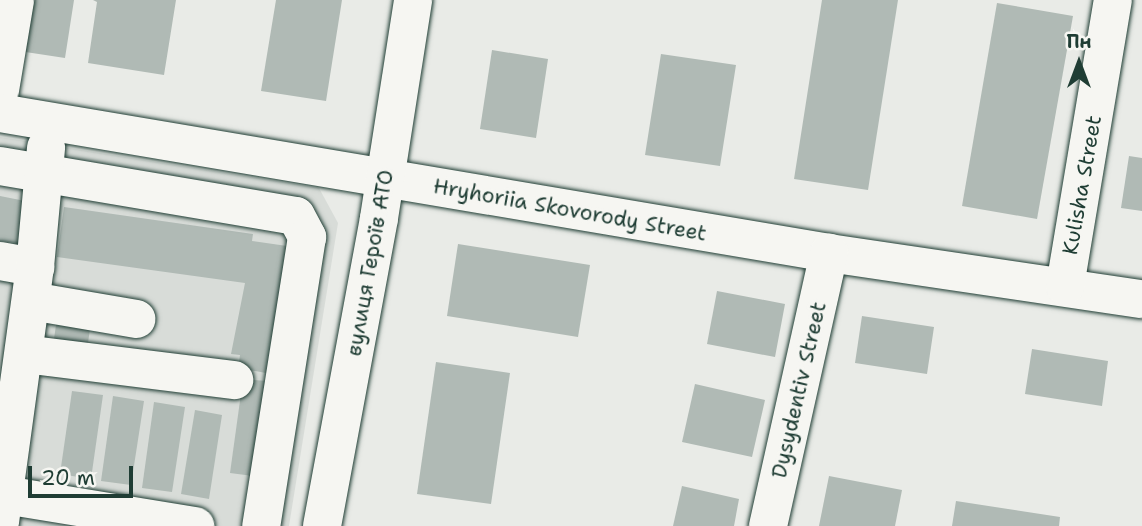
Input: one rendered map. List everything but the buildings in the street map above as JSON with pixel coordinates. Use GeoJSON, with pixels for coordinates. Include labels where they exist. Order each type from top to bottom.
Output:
{"type":"FeatureCollection","features":[{"type":"Feature","properties":{"kind":"street"},"geometry":{"type":"LineString","coordinates":[[0,90],[15,0]]}},
{"type":"Feature","properties":{"kind":"street","name":"вулиця Героїв АТО"},"geometry":{"type":"LineString","coordinates":[[322,526],[385,180],[414,0]]}},
{"type":"Feature","properties":{"kind":"street","name":"Kulisha Street"},"geometry":{"type":"LineString","coordinates":[[1065,286],[1113,0]]}},
{"type":"Feature","properties":{"kind":"street","name":"Hryhoriia Skovorody Street"},"geometry":{"type":"LineString","coordinates":[[0,113],[829,253],[1142,299]]}},
{"type":"Feature","properties":{"kind":"street"},"geometry":{"type":"LineString","coordinates":[[48,121],[44,173],[22,276],[24,354],[3,509],[195,526]]}},
{"type":"Feature","properties":{"kind":"street"},"geometry":{"type":"LineString","coordinates":[[0,166],[296,216],[307,237],[261,526]]}},
{"type":"Feature","properties":{"kind":"street","name":"Dysydentiv Street"},"geometry":{"type":"LineString","coordinates":[[768,526],[829,253]]}},
{"type":"Feature","properties":{"kind":"street"},"geometry":{"type":"LineString","coordinates":[[22,276],[136,319]]}},
{"type":"Feature","properties":{"kind":"street"},"geometry":{"type":"LineString","coordinates":[[24,354],[234,380]]}},
{"type":"Feature","properties":{"kind":"shaded area"},"geometry":{"type":"Polygon","coordinates":[[[0,137],[319,188],[338,223],[289,526],[0,526],[0,137]]]}}]}
